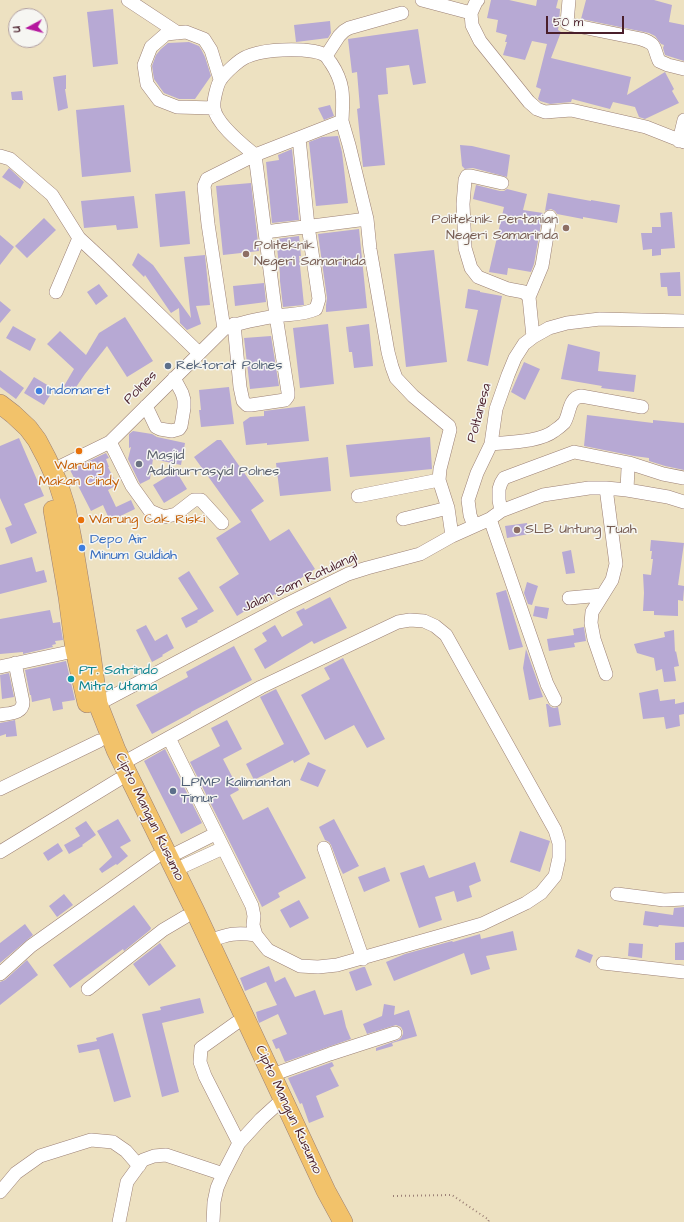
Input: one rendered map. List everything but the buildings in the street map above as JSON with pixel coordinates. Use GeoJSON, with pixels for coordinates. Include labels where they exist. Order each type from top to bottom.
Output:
{"type":"FeatureCollection","features":[{"type":"Feature","properties":{"kind":"highway","name":"Cipto Mangun Kusumo"},"geometry":{"type":"LineString","coordinates":[[0,404],[28,428],[36,440],[53,470],[66,508],[90,714],[99,741],[121,772],[209,941],[236,1023],[343,1222]]}},
{"type":"Feature","properties":{"kind":"highway","name":"Cipto Mangun Kusumo"},"geometry":{"type":"LineString","coordinates":[[0,417],[21,436],[46,487],[53,509],[83,649],[98,704],[114,743],[121,772]]}},
{"type":"Feature","properties":{"kind":"highway","name":"Cipto Mangun Kusumo"},"geometry":{"type":"LineString","coordinates":[[166,861],[185,917],[272,1075],[279,1103],[317,1201],[329,1222]]}},
{"type":"Feature","properties":{"kind":"street"},"geometry":{"type":"LineString","coordinates":[[128,0],[178,33]]}},
{"type":"Feature","properties":{"kind":"street"},"geometry":{"type":"LineString","coordinates":[[422,0],[471,13]]}},
{"type":"Feature","properties":{"kind":"street"},"geometry":{"type":"LineString","coordinates":[[478,0],[471,13],[472,25],[480,41],[536,109],[545,112],[571,110],[609,118],[646,127],[682,142],[684,120]]}},
{"type":"Feature","properties":{"kind":"street"},"geometry":{"type":"LineString","coordinates":[[569,0],[567,23],[650,42],[654,46],[659,61],[684,69]]}},
{"type":"Feature","properties":{"kind":"street"},"geometry":{"type":"LineString","coordinates":[[326,56],[344,31],[349,28],[402,13]]}},
{"type":"Feature","properties":{"kind":"street"},"geometry":{"type":"LineString","coordinates":[[214,108],[177,107],[159,100],[147,84],[144,65],[151,47],[166,34],[186,32],[204,39],[211,50],[220,79]]}},
{"type":"Feature","properties":{"kind":"street"},"geometry":{"type":"LineString","coordinates":[[342,122],[255,155],[206,179],[204,186],[214,266],[229,326],[243,401],[251,405],[285,400],[288,396],[288,392],[276,316],[255,155],[231,134],[219,121],[214,108],[216,94],[220,79],[245,57],[288,49],[318,52],[326,56],[339,78],[343,93],[342,122],[367,219],[370,248],[388,352],[392,367],[396,378],[413,396],[449,426],[450,430],[440,469],[439,480],[448,508],[452,536]]}},
{"type":"Feature","properties":{"kind":"street"},"geometry":{"type":"LineString","coordinates":[[229,326],[276,316],[308,313],[316,309],[319,299],[308,226],[299,138]]}},
{"type":"Feature","properties":{"kind":"street"},"geometry":{"type":"LineString","coordinates":[[0,156],[10,159],[52,195],[78,238],[107,264],[198,353]]}},
{"type":"Feature","properties":{"kind":"street"},"geometry":{"type":"LineString","coordinates":[[502,183],[467,176],[465,180],[463,204],[465,248],[471,268],[478,277],[524,292],[529,297]]}},
{"type":"Feature","properties":{"kind":"street"},"geometry":{"type":"LineString","coordinates":[[533,337],[529,297],[542,266],[550,217]]}},
{"type":"Feature","properties":{"kind":"street"},"geometry":{"type":"LineString","coordinates":[[265,232],[367,219]]}},
{"type":"Feature","properties":{"kind":"street"},"geometry":{"type":"LineString","coordinates":[[56,292],[78,238]]}},
{"type":"Feature","properties":{"kind":"street","name":"Poltanesa"},"geometry":{"type":"LineString","coordinates":[[474,526],[470,515],[468,500],[477,473],[491,444],[496,409],[508,375],[515,358],[524,344],[549,328],[561,324],[600,319],[684,321]]}},
{"type":"Feature","properties":{"kind":"street","name":"Polnes"},"geometry":{"type":"LineString","coordinates":[[53,470],[110,442],[198,353],[229,326]]}},
{"type":"Feature","properties":{"kind":"street"},"geometry":{"type":"LineString","coordinates":[[146,406],[156,427],[172,431],[179,429],[181,426],[184,400],[174,378]]}},
{"type":"Feature","properties":{"kind":"street"},"geometry":{"type":"LineString","coordinates":[[491,444],[532,440],[552,433],[564,423],[573,400],[581,396],[642,408]]}},
{"type":"Feature","properties":{"kind":"street"},"geometry":{"type":"LineString","coordinates":[[110,442],[132,486],[150,511],[164,517],[176,514],[194,500],[201,500],[222,523]]}},
{"type":"Feature","properties":{"kind":"street"},"geometry":{"type":"LineString","coordinates":[[502,511],[499,500],[499,489],[504,478],[574,452],[629,463],[663,474],[684,478]]}},
{"type":"Feature","properties":{"kind":"street"},"geometry":{"type":"LineString","coordinates":[[627,490],[629,463]]}},
{"type":"Feature","properties":{"kind":"street"},"geometry":{"type":"LineString","coordinates":[[358,496],[439,480]]}},
{"type":"Feature","properties":{"kind":"street","name":"Jalan Sam Ratulangi"},"geometry":{"type":"LineString","coordinates":[[98,704],[285,605],[348,574],[420,554],[452,536],[490,519],[502,511],[543,495],[589,488],[606,488],[668,497],[684,502]]}},
{"type":"Feature","properties":{"kind":"street"},"geometry":{"type":"LineString","coordinates":[[606,488],[616,564],[612,580],[592,612],[591,623],[594,639],[606,674]]}},
{"type":"Feature","properties":{"kind":"street"},"geometry":{"type":"LineString","coordinates":[[403,520],[448,508]]}},
{"type":"Feature","properties":{"kind":"street"},"geometry":{"type":"LineString","coordinates":[[490,519],[547,684],[555,700]]}},
{"type":"Feature","properties":{"kind":"street"},"geometry":{"type":"LineString","coordinates":[[569,598],[602,595]]}},
{"type":"Feature","properties":{"kind":"street"},"geometry":{"type":"LineString","coordinates":[[0,852],[121,772],[169,738],[262,687],[398,622],[410,620],[424,621],[436,626],[446,635],[555,830],[559,843],[559,858],[555,876],[541,893],[526,903],[482,924],[363,959],[337,965],[318,967],[300,966],[268,950],[256,935],[252,925],[254,916],[252,906],[215,834],[169,738]]}},
{"type":"Feature","properties":{"kind":"street"},"geometry":{"type":"LineString","coordinates":[[0,667],[83,649]]}},
{"type":"Feature","properties":{"kind":"street"},"geometry":{"type":"LineString","coordinates":[[0,715],[19,711],[23,706],[15,663]]}},
{"type":"Feature","properties":{"kind":"street"},"geometry":{"type":"LineString","coordinates":[[0,789],[99,741]]}},
{"type":"Feature","properties":{"kind":"street"},"geometry":{"type":"LineString","coordinates":[[0,974],[31,946],[166,861],[215,834]]}},
{"type":"Feature","properties":{"kind":"street"},"geometry":{"type":"LineString","coordinates":[[166,861],[223,848]]}},
{"type":"Feature","properties":{"kind":"street"},"geometry":{"type":"LineString","coordinates":[[324,848],[363,959]]}},
{"type":"Feature","properties":{"kind":"street"},"geometry":{"type":"LineString","coordinates":[[617,894],[664,900],[684,899]]}},
{"type":"Feature","properties":{"kind":"street"},"geometry":{"type":"LineString","coordinates":[[88,989],[163,930],[185,917]]}},
{"type":"Feature","properties":{"kind":"street"},"geometry":{"type":"LineString","coordinates":[[209,941],[231,934],[242,933],[256,935]]}},
{"type":"Feature","properties":{"kind":"street"},"geometry":{"type":"LineString","coordinates":[[603,963],[684,972]]}},
{"type":"Feature","properties":{"kind":"street"},"geometry":{"type":"LineString","coordinates":[[236,1023],[202,1048],[200,1062],[205,1076],[238,1143]]}},
{"type":"Feature","properties":{"kind":"street"},"geometry":{"type":"LineString","coordinates":[[272,1075],[395,1033]]}},
{"type":"Feature","properties":{"kind":"street"},"geometry":{"type":"LineString","coordinates":[[213,1222],[214,1202],[217,1188],[238,1143],[279,1103]]}},
{"type":"Feature","properties":{"kind":"street"},"geometry":{"type":"LineString","coordinates":[[0,1192],[16,1173],[40,1156],[91,1140],[113,1142],[126,1151],[139,1166]]}},
{"type":"Feature","properties":{"kind":"street"},"geometry":{"type":"LineString","coordinates":[[119,1222],[127,1182],[143,1160],[154,1156],[166,1155],[223,1174]]}},
{"type":"Feature","properties":{"kind":"path"},"geometry":{"type":"LineString","coordinates":[[393,1196],[452,1195],[489,1220],[488,1222]]}},
{"type":"Feature","properties":{"kind":"place","name":"Politeknik Pertanian Negeri Samarinda"},"geometry":{"type":"Point","coordinates":[566,228]}},
{"type":"Feature","properties":{"kind":"place","name":"Politeknik Negeri Samarinda"},"geometry":{"type":"Point","coordinates":[246,254]}},
{"type":"Feature","properties":{"kind":"place","name":"Rektorat Polnes"},"geometry":{"type":"Point","coordinates":[168,366]}},
{"type":"Feature","properties":{"kind":"place","name":"Indomaret"},"geometry":{"type":"Point","coordinates":[39,391]}},
{"type":"Feature","properties":{"kind":"place","name":"Warung Makan Cindy"},"geometry":{"type":"Point","coordinates":[79,451]}},
{"type":"Feature","properties":{"kind":"place","name":"Masjid Addinurrasyid Polnes"},"geometry":{"type":"Point","coordinates":[139,464]}},
{"type":"Feature","properties":{"kind":"place","name":"Warung Cak Riski"},"geometry":{"type":"Point","coordinates":[81,520]}},
{"type":"Feature","properties":{"kind":"place","name":"SLB Untung Tuah"},"geometry":{"type":"Point","coordinates":[517,530]}},
{"type":"Feature","properties":{"kind":"place","name":"Depo Air Minum Quldiah"},"geometry":{"type":"Point","coordinates":[82,548]}},
{"type":"Feature","properties":{"kind":"place","name":"PT. Satrindo Mitra Utama"},"geometry":{"type":"Point","coordinates":[71,679]}},
{"type":"Feature","properties":{"kind":"place","name":"LPMP Kalimantan Timur"},"geometry":{"type":"Point","coordinates":[173,791]}}]}
